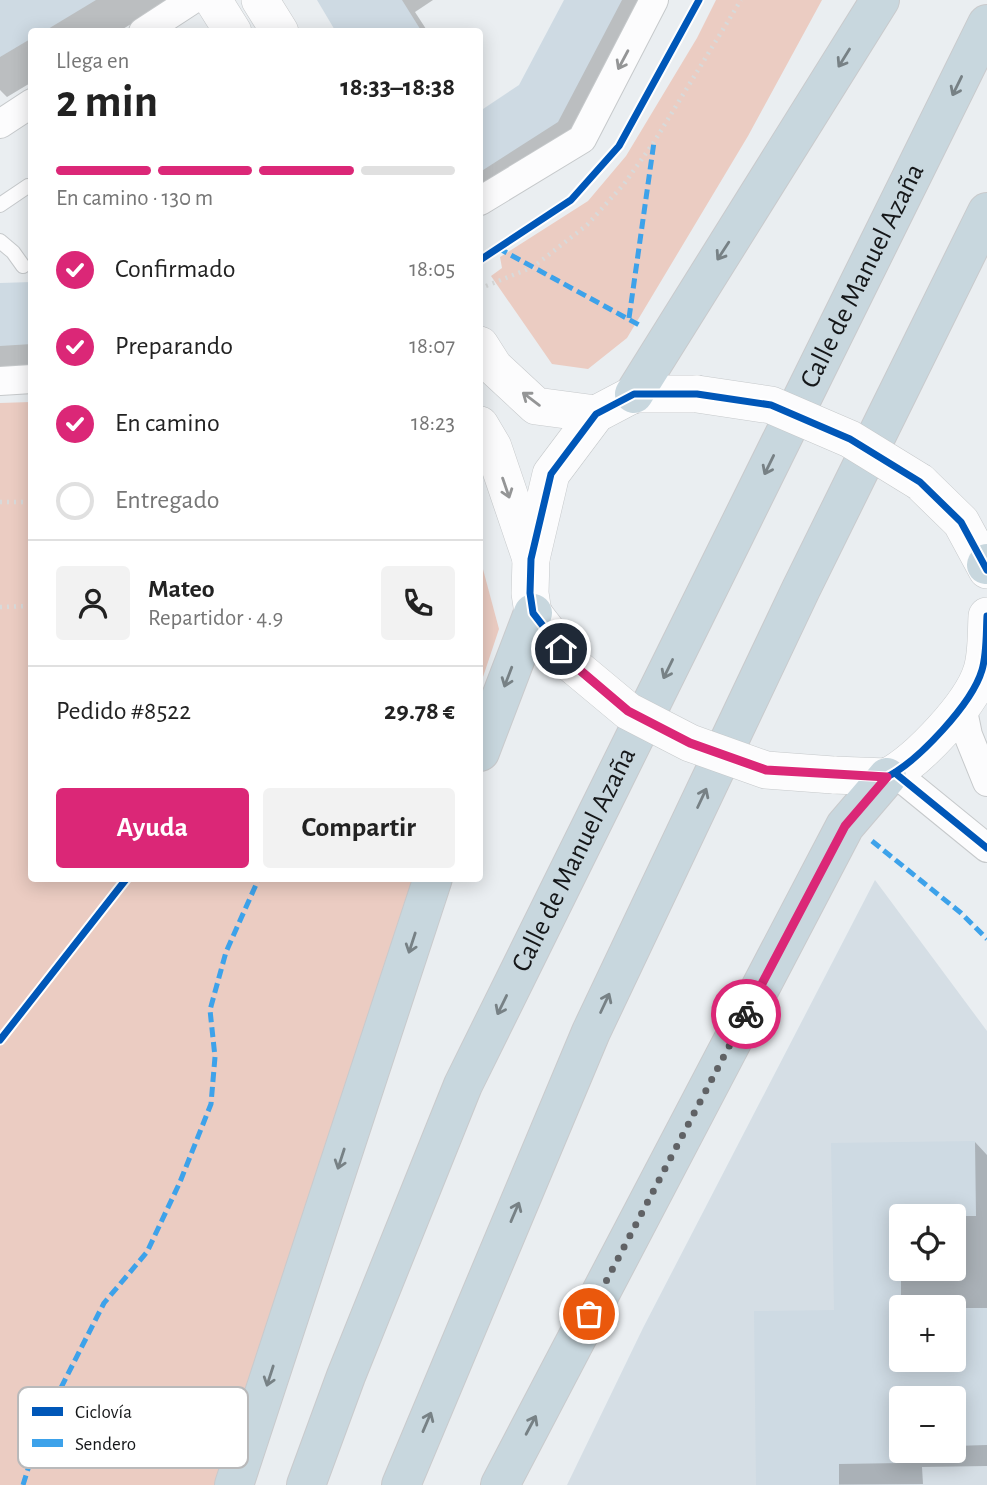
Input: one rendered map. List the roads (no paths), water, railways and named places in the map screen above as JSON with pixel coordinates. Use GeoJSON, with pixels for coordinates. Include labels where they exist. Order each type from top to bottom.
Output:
{"type":"FeatureCollection","features":[{"type":"Feature","properties":{"kind":"highway"},"geometry":{"type":"LineString","coordinates":[[634,394],[880,0]]}},
{"type":"Feature","properties":{"kind":"highway","name":"Calle de Manuel Azaña"},"geometry":{"type":"LineString","coordinates":[[306,1485],[346,1376],[463,1085],[987,24]]}},
{"type":"Feature","properties":{"kind":"highway"},"geometry":{"type":"LineString","coordinates":[[401,1485],[591,1032],[801,589],[987,212]]}},
{"type":"Feature","properties":{"kind":"highway"},"geometry":{"type":"LineString","coordinates":[[483,744],[533,613]]}},
{"type":"Feature","properties":{"kind":"highway"},"geometry":{"type":"LineString","coordinates":[[500,1485],[845,826],[891,775]]}},
{"type":"Feature","properties":{"kind":"highway"},"geometry":{"type":"LineString","coordinates":[[248,1442],[432,882]]}},
{"type":"Feature","properties":{"kind":"highway"},"geometry":{"type":"LineString","coordinates":[[234,1485],[240,1468]]}},
{"type":"Feature","properties":{"kind":"street"},"geometry":{"type":"LineString","coordinates":[[149,28],[192,0]]}},
{"type":"Feature","properties":{"kind":"street"},"geometry":{"type":"LineString","coordinates":[[213,0],[230,28]]}},
{"type":"Feature","properties":{"kind":"street"},"geometry":{"type":"LineString","coordinates":[[260,0],[278,28]]}},
{"type":"Feature","properties":{"kind":"street"},"geometry":{"type":"LineString","coordinates":[[483,199],[582,139],[654,0]]}},
{"type":"Feature","properties":{"kind":"street"},"geometry":{"type":"LineString","coordinates":[[0,124],[28,106]]}},
{"type":"Feature","properties":{"kind":"street"},"geometry":{"type":"LineString","coordinates":[[483,350],[494,367],[536,406],[596,414]]}},
{"type":"Feature","properties":{"kind":"street"},"geometry":{"type":"LineString","coordinates":[[0,381],[28,379]]}},
{"type":"Feature","properties":{"kind":"street"},"geometry":{"type":"LineString","coordinates":[[987,566],[961,522],[920,482],[850,439],[771,405],[697,394],[634,394],[596,414],[551,474],[531,559],[530,593],[533,613],[575,666],[628,711],[690,743],[766,770],[833,775],[891,775],[987,848]]}},
{"type":"Feature","properties":{"kind":"street"},"geometry":{"type":"LineString","coordinates":[[483,430],[493,447],[531,559]]}},
{"type":"Feature","properties":{"kind":"street"},"geometry":{"type":"LineString","coordinates":[[891,775],[931,743],[962,706],[982,671],[987,642],[987,616]]}},
{"type":"Feature","properties":{"kind":"street"},"geometry":{"type":"LineString","coordinates":[[962,706],[968,735],[987,782]]}},
{"type":"Feature","properties":{"kind":"lane"},"geometry":{"type":"LineString","coordinates":[[0,205],[28,187]]}},
{"type":"Feature","properties":{"kind":"lane"},"geometry":{"type":"LineString","coordinates":[[0,241],[13,252],[23,267]]}}]}
